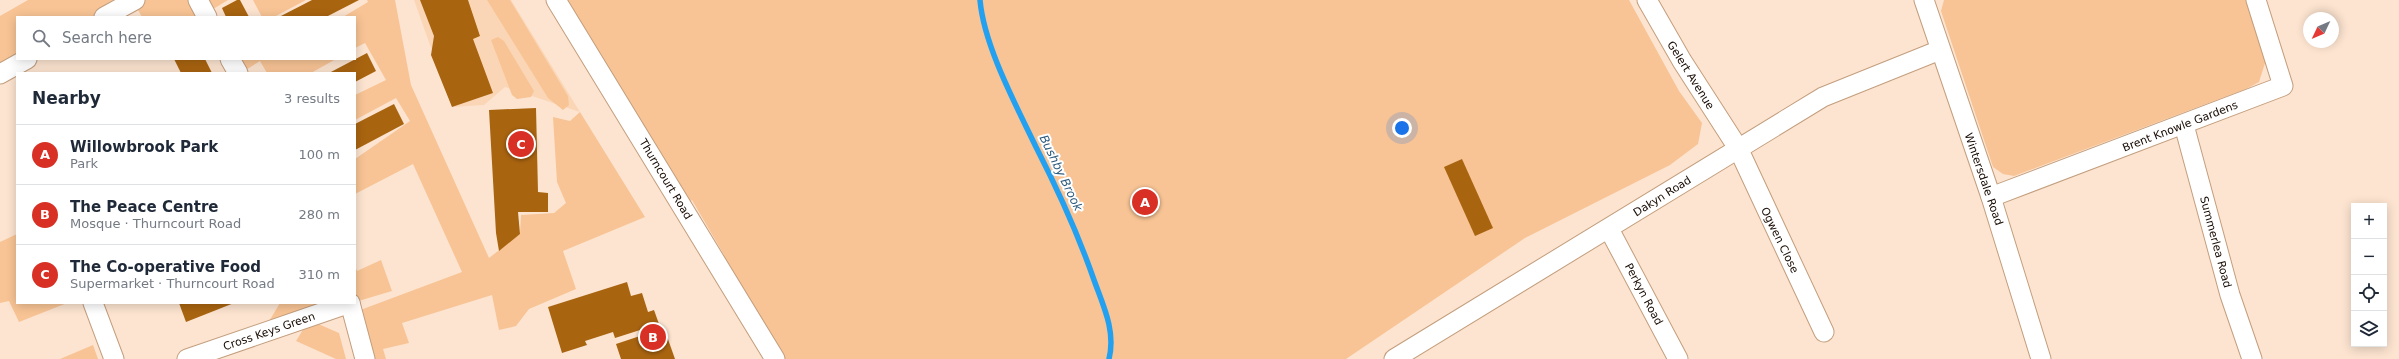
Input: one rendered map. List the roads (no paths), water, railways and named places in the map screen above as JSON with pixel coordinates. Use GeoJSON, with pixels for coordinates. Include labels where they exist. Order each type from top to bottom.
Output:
{"type":"FeatureCollection","features":[{"type":"Feature","properties":{"kind":"street"},"geometry":{"type":"LineString","coordinates":[[106,16],[135,0]]}},
{"type":"Feature","properties":{"kind":"street"},"geometry":{"type":"LineString","coordinates":[[198,0],[206,16]]}},
{"type":"Feature","properties":{"kind":"street","name":"Thurncourt Road"},"geometry":{"type":"LineString","coordinates":[[556,0],[775,359]]}},
{"type":"Feature","properties":{"kind":"street","name":"Gelert Avenue"},"geometry":{"type":"LineString","coordinates":[[1647,0],[1682,61],[1738,148]]}},
{"type":"Feature","properties":{"kind":"street","name":"Wintersdale Road"},"geometry":{"type":"LineString","coordinates":[[1924,0],[1991,197],[2041,359]]}},
{"type":"Feature","properties":{"kind":"street","name":"Brent Knowle Gardens"},"geometry":{"type":"LineString","coordinates":[[1991,197],[2184,125],[2283,86],[2256,0]]}},
{"type":"Feature","properties":{"kind":"street","name":"Dakyn Road"},"geometry":{"type":"LineString","coordinates":[[1394,359],[1609,229],[1738,148],[1823,98],[1940,50]]}},
{"type":"Feature","properties":{"kind":"street"},"geometry":{"type":"LineString","coordinates":[[0,74],[25,60]]}},
{"type":"Feature","properties":{"kind":"street"},"geometry":{"type":"LineString","coordinates":[[231,60],[237,72]]}},
{"type":"Feature","properties":{"kind":"street","name":"Summerlea Road"},"geometry":{"type":"LineString","coordinates":[[2184,125],[2230,296],[2252,359]]}},
{"type":"Feature","properties":{"kind":"street","name":"Ogwen Close"},"geometry":{"type":"LineString","coordinates":[[1738,148],[1824,332]]}},
{"type":"Feature","properties":{"kind":"street","name":"Perkyn Road"},"geometry":{"type":"LineString","coordinates":[[1609,229],[1678,359]]}},
{"type":"Feature","properties":{"kind":"street"},"geometry":{"type":"LineString","coordinates":[[93,304],[114,359]]}},
{"type":"Feature","properties":{"kind":"street","name":"Cross Keys Green"},"geometry":{"type":"LineString","coordinates":[[187,359],[347,304]]}},
{"type":"Feature","properties":{"kind":"street"},"geometry":{"type":"LineString","coordinates":[[350,304],[365,359]]}},
{"type":"Feature","properties":{"kind":"waterway","name":"Bushby Brook"},"geometry":{"type":"LineString","coordinates":[[980,0],[983,18],[994,56],[1019,113],[1067,212],[1108,318],[1111,338],[1109,359]]}},
{"type":"Feature","properties":{"kind":"place","name":"The Co-operative Food"},"geometry":{"type":"Point","coordinates":[521,144]}},
{"type":"Feature","properties":{"kind":"place","name":"Willowbrook Park"},"geometry":{"type":"Point","coordinates":[1145,202]}},
{"type":"Feature","properties":{"kind":"place","name":"The Peace Centre"},"geometry":{"type":"Point","coordinates":[653,337]}}]}
